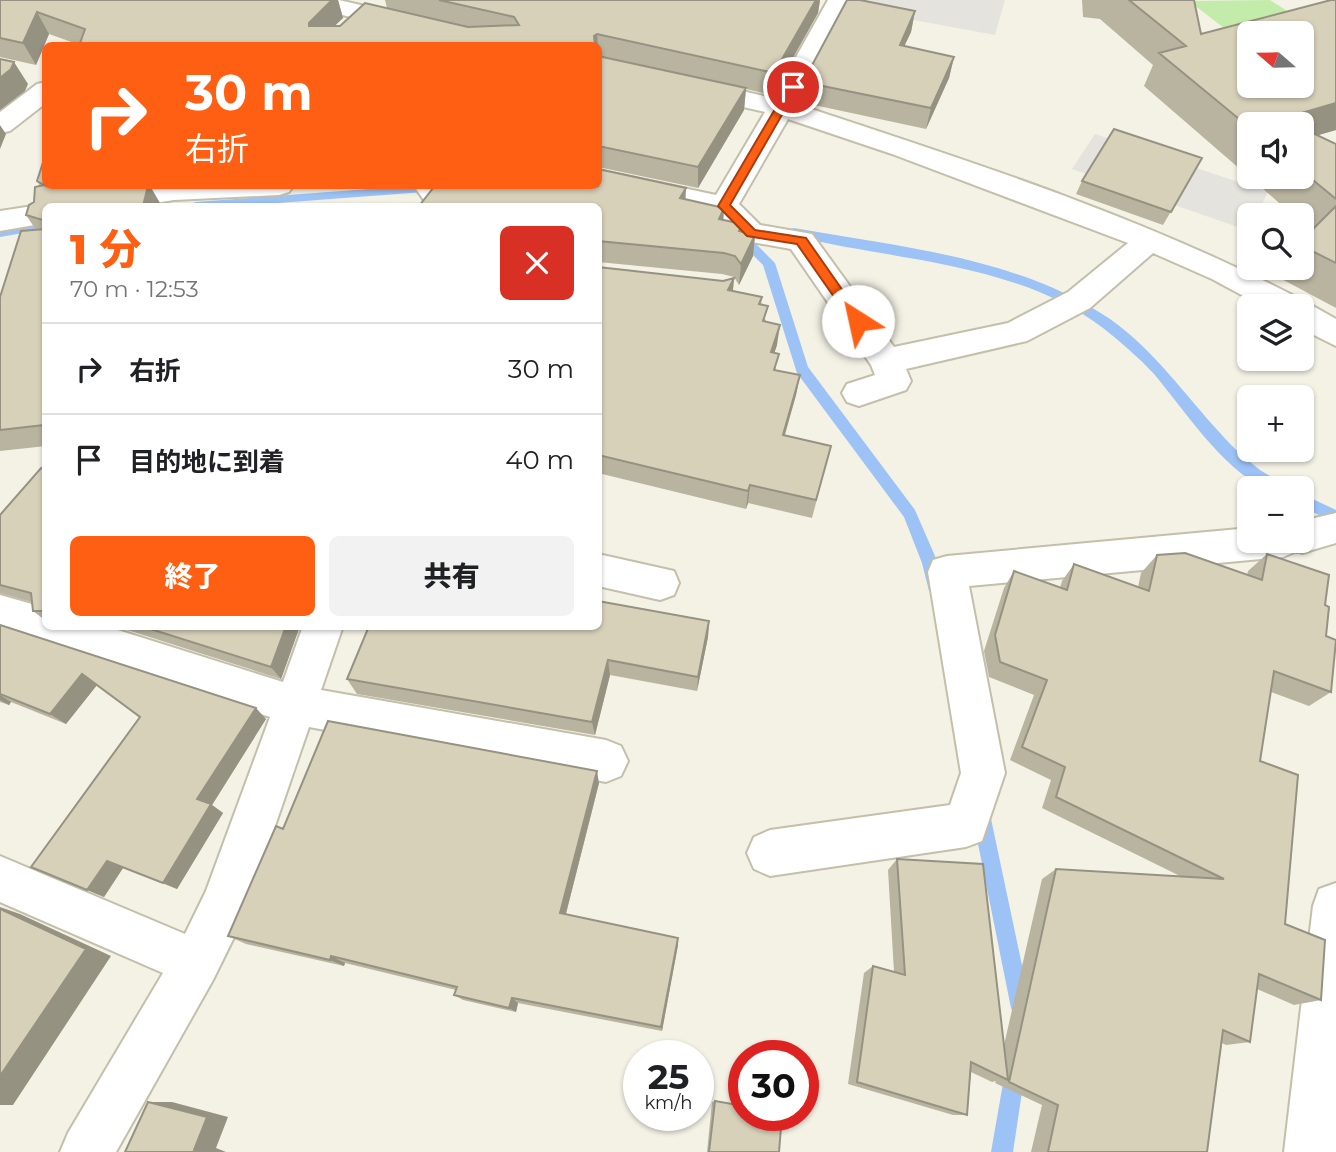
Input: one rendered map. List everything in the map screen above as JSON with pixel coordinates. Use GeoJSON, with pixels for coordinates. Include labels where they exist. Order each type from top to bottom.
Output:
{"type":"FeatureCollection","features":[{"type":"Feature","properties":{"kind":"street"},"geometry":{"type":"LineString","coordinates":[[308,0],[489,42]]}},
{"type":"Feature","properties":{"kind":"street"},"geometry":{"type":"LineString","coordinates":[[724,206],[840,0]]}},
{"type":"Feature","properties":{"kind":"street"},"geometry":{"type":"LineString","coordinates":[[602,67],[781,108],[902,148],[1150,240],[1223,272],[1264,294]]}},
{"type":"Feature","properties":{"kind":"street"},"geometry":{"type":"LineString","coordinates":[[0,125],[42,93]]}},
{"type":"Feature","properties":{"kind":"street"},"geometry":{"type":"LineString","coordinates":[[602,180],[724,206],[751,233],[801,241],[886,361],[894,380],[859,393]]}},
{"type":"Feature","properties":{"kind":"street"},"geometry":{"type":"LineString","coordinates":[[100,203],[172,189]]}},
{"type":"Feature","properties":{"kind":"street"},"geometry":{"type":"LineString","coordinates":[[0,221],[42,214]]}},
{"type":"Feature","properties":{"kind":"street"},"geometry":{"type":"LineString","coordinates":[[886,361],[1016,333],[1079,300],[1150,240]]}},
{"type":"Feature","properties":{"kind":"street"},"geometry":{"type":"LineString","coordinates":[[1314,321],[1336,334]]}},
{"type":"Feature","properties":{"kind":"street"},"geometry":{"type":"LineString","coordinates":[[1314,534],[1336,528]]}},
{"type":"Feature","properties":{"kind":"street"},"geometry":{"type":"LineString","coordinates":[[770,853],[966,825],[983,772],[947,572],[1237,545]]}},
{"type":"Feature","properties":{"kind":"street"},"geometry":{"type":"LineString","coordinates":[[602,571],[660,583]]}},
{"type":"Feature","properties":{"kind":"street"},"geometry":{"type":"LineString","coordinates":[[0,612],[42,625]]}},
{"type":"Feature","properties":{"kind":"street"},"geometry":{"type":"LineString","coordinates":[[59,630],[294,705],[606,761]]}},
{"type":"Feature","properties":{"kind":"street"},"geometry":{"type":"LineString","coordinates":[[87,1152],[196,963],[226,902],[322,630]]}},
{"type":"Feature","properties":{"kind":"street"},"geometry":{"type":"LineString","coordinates":[[0,879],[196,963]]}},
{"type":"Feature","properties":{"kind":"street"},"geometry":{"type":"LineString","coordinates":[[1311,1152],[1336,906]]}},
{"type":"Feature","properties":{"kind":"green space"},"geometry":{"type":"Polygon","coordinates":[[[1270,0],[1292,14],[1268,21],[1237,21],[1237,30],[1229,32],[1189,1],[1270,0]]]}},
{"type":"Feature","properties":{"kind":"shaded area"},"geometry":{"type":"Polygon","coordinates":[[[863,0],[1005,0],[995,35],[859,10],[863,0]]]}},
{"type":"Feature","properties":{"kind":"shaded area"},"geometry":{"type":"Polygon","coordinates":[[[1095,134],[1237,182],[1237,189],[1259,189],[1268,192],[1263,203],[1237,203],[1237,227],[1072,169],[1095,134]]]}},
{"type":"Feature","properties":{"kind":"building"},"geometry":{"type":"Polygon","coordinates":[[[0,0],[332,0],[309,26],[340,26],[365,3],[468,27],[519,25],[514,17],[439,0],[816,0],[774,73],[597,34],[594,36],[595,42],[80,42],[85,29],[37,12],[23,43],[0,38],[0,0]]]}},
{"type":"Feature","properties":{"kind":"building"},"geometry":{"type":"Polygon","coordinates":[[[847,0],[915,11],[900,45],[954,57],[931,108],[803,82],[847,0]]]}},
{"type":"Feature","properties":{"kind":"building"},"geometry":{"type":"Polygon","coordinates":[[[1129,0],[1194,0],[1201,34],[1237,25],[1237,98],[1314,98],[1314,21],[1251,21],[1336,0],[1336,103],[1305,112],[1237,112],[1237,117],[1159,53],[1186,46],[1129,0]]]}},
{"type":"Feature","properties":{"kind":"building"},"geometry":{"type":"Polygon","coordinates":[[[602,57],[746,88],[698,167],[602,147],[602,57]]]}},
{"type":"Feature","properties":{"kind":"building"},"geometry":{"type":"Polygon","coordinates":[[[0,59],[14,62],[11,69],[0,78],[0,59]]]}},
{"type":"Feature","properties":{"kind":"building"},"geometry":{"type":"Polygon","coordinates":[[[1114,129],[1202,158],[1171,212],[1082,181],[1114,129]]]}},
{"type":"Feature","properties":{"kind":"building"},"geometry":{"type":"Polygon","coordinates":[[[1314,134],[1336,144],[1336,199],[1314,181],[1314,134]]]}},
{"type":"Feature","properties":{"kind":"building"},"geometry":{"type":"Polygon","coordinates":[[[42,165],[42,184],[37,181],[42,165]]]}},
{"type":"Feature","properties":{"kind":"building"},"geometry":{"type":"Polygon","coordinates":[[[602,170],[686,188],[680,198],[724,208],[719,219],[742,224],[739,231],[755,235],[741,264],[735,256],[724,253],[602,241],[602,203],[421,203],[432,189],[602,189],[602,170]]]}},
{"type":"Feature","properties":{"kind":"building"},"geometry":{"type":"Polygon","coordinates":[[[35,187],[147,189],[144,203],[42,203],[42,220],[26,215],[29,205],[34,202],[35,187]]]}},
{"type":"Feature","properties":{"kind":"building"},"geometry":{"type":"Polygon","coordinates":[[[1336,206],[1336,263],[1314,252],[1314,228],[1336,206]]]}},
{"type":"Feature","properties":{"kind":"building"},"geometry":{"type":"Polygon","coordinates":[[[42,229],[42,425],[0,430],[0,297],[21,231],[42,229]]]}},
{"type":"Feature","properties":{"kind":"building"},"geometry":{"type":"Polygon","coordinates":[[[602,267],[723,281],[734,278],[728,290],[762,297],[759,304],[768,306],[763,321],[780,325],[771,352],[779,354],[774,370],[800,375],[783,435],[831,446],[816,500],[750,485],[748,491],[602,456],[602,267]]]}},
{"type":"Feature","properties":{"kind":"building"},"geometry":{"type":"Polygon","coordinates":[[[42,468],[42,611],[33,611],[31,593],[0,585],[0,515],[42,468]]]}},
{"type":"Feature","properties":{"kind":"building"},"geometry":{"type":"Polygon","coordinates":[[[1185,553],[1262,580],[1267,554],[1329,575],[1325,605],[1329,607],[1326,636],[1336,640],[1331,692],[1274,671],[1260,761],[1298,775],[1285,924],[1325,940],[1321,1000],[1259,974],[1250,1042],[1223,1030],[1207,1152],[1048,1152],[1058,1105],[1009,1082],[1056,869],[1224,879],[1056,797],[1065,767],[1022,747],[1047,680],[1000,662],[995,635],[1014,571],[1067,590],[1074,564],[1149,591],[1157,555],[1185,553]]]}},
{"type":"Feature","properties":{"kind":"building"},"geometry":{"type":"Polygon","coordinates":[[[602,602],[709,621],[698,677],[608,660],[592,722],[347,679],[367,630],[602,630],[602,602]]]}},
{"type":"Feature","properties":{"kind":"building"},"geometry":{"type":"Polygon","coordinates":[[[0,625],[256,708],[197,799],[211,804],[163,883],[107,861],[87,890],[31,867],[140,717],[82,674],[50,714],[0,694],[0,625]]]}},
{"type":"Feature","properties":{"kind":"building"},"geometry":{"type":"Polygon","coordinates":[[[154,630],[285,630],[271,667],[154,630]]]}},
{"type":"Feature","properties":{"kind":"building"},"geometry":{"type":"Polygon","coordinates":[[[328,721],[597,771],[560,913],[678,938],[661,1027],[512,998],[509,1008],[454,995],[457,987],[331,956],[330,960],[228,936],[276,826],[283,829],[328,721]]]}},
{"type":"Feature","properties":{"kind":"building"},"geometry":{"type":"Polygon","coordinates":[[[897,859],[983,864],[1008,1080],[971,1062],[967,1115],[857,1082],[873,966],[905,975],[897,859]]]}},
{"type":"Feature","properties":{"kind":"building"},"geometry":{"type":"Polygon","coordinates":[[[0,909],[86,949],[0,1076],[0,909]]]}},
{"type":"Feature","properties":{"kind":"building"},"geometry":{"type":"Polygon","coordinates":[[[715,1101],[728,1103],[728,1131],[781,1131],[779,1152],[709,1152],[711,1131],[714,1131],[715,1101]]]}},
{"type":"Feature","properties":{"kind":"building"},"geometry":{"type":"Polygon","coordinates":[[[148,1102],[207,1117],[194,1150],[200,1152],[125,1152],[148,1102]]]}},
{"type":"Feature","properties":{"kind":"waterway"},"geometry":{"type":"LineString","coordinates":[[233,203],[413,189]]}},
{"type":"Feature","properties":{"kind":"waterway"},"geometry":{"type":"LineString","coordinates":[[0,233],[42,226]]}},
{"type":"Feature","properties":{"kind":"waterway"},"geometry":{"type":"LineString","coordinates":[[794,232],[978,268],[1023,282],[1066,300],[1105,322],[1140,351],[1220,444],[1259,476]]}},
{"type":"Feature","properties":{"kind":"waterway"},"geometry":{"type":"LineString","coordinates":[[738,233],[769,263],[802,369],[910,514],[930,563],[935,586]]}},
{"type":"Feature","properties":{"kind":"waterway"},"geometry":{"type":"LineString","coordinates":[[1314,506],[1336,517]]}},
{"type":"Feature","properties":{"kind":"waterway"},"geometry":{"type":"LineString","coordinates":[[981,814],[1021,1008]]}},
{"type":"Feature","properties":{"kind":"waterway"},"geometry":{"type":"LineString","coordinates":[[1002,1152],[1015,1072]]}},
{"type":"Feature","properties":{"kind":"route"},"geometry":{"type":"LineString","coordinates":[[793,87],[724,206],[751,233],[801,241],[858,321]]}}]}
